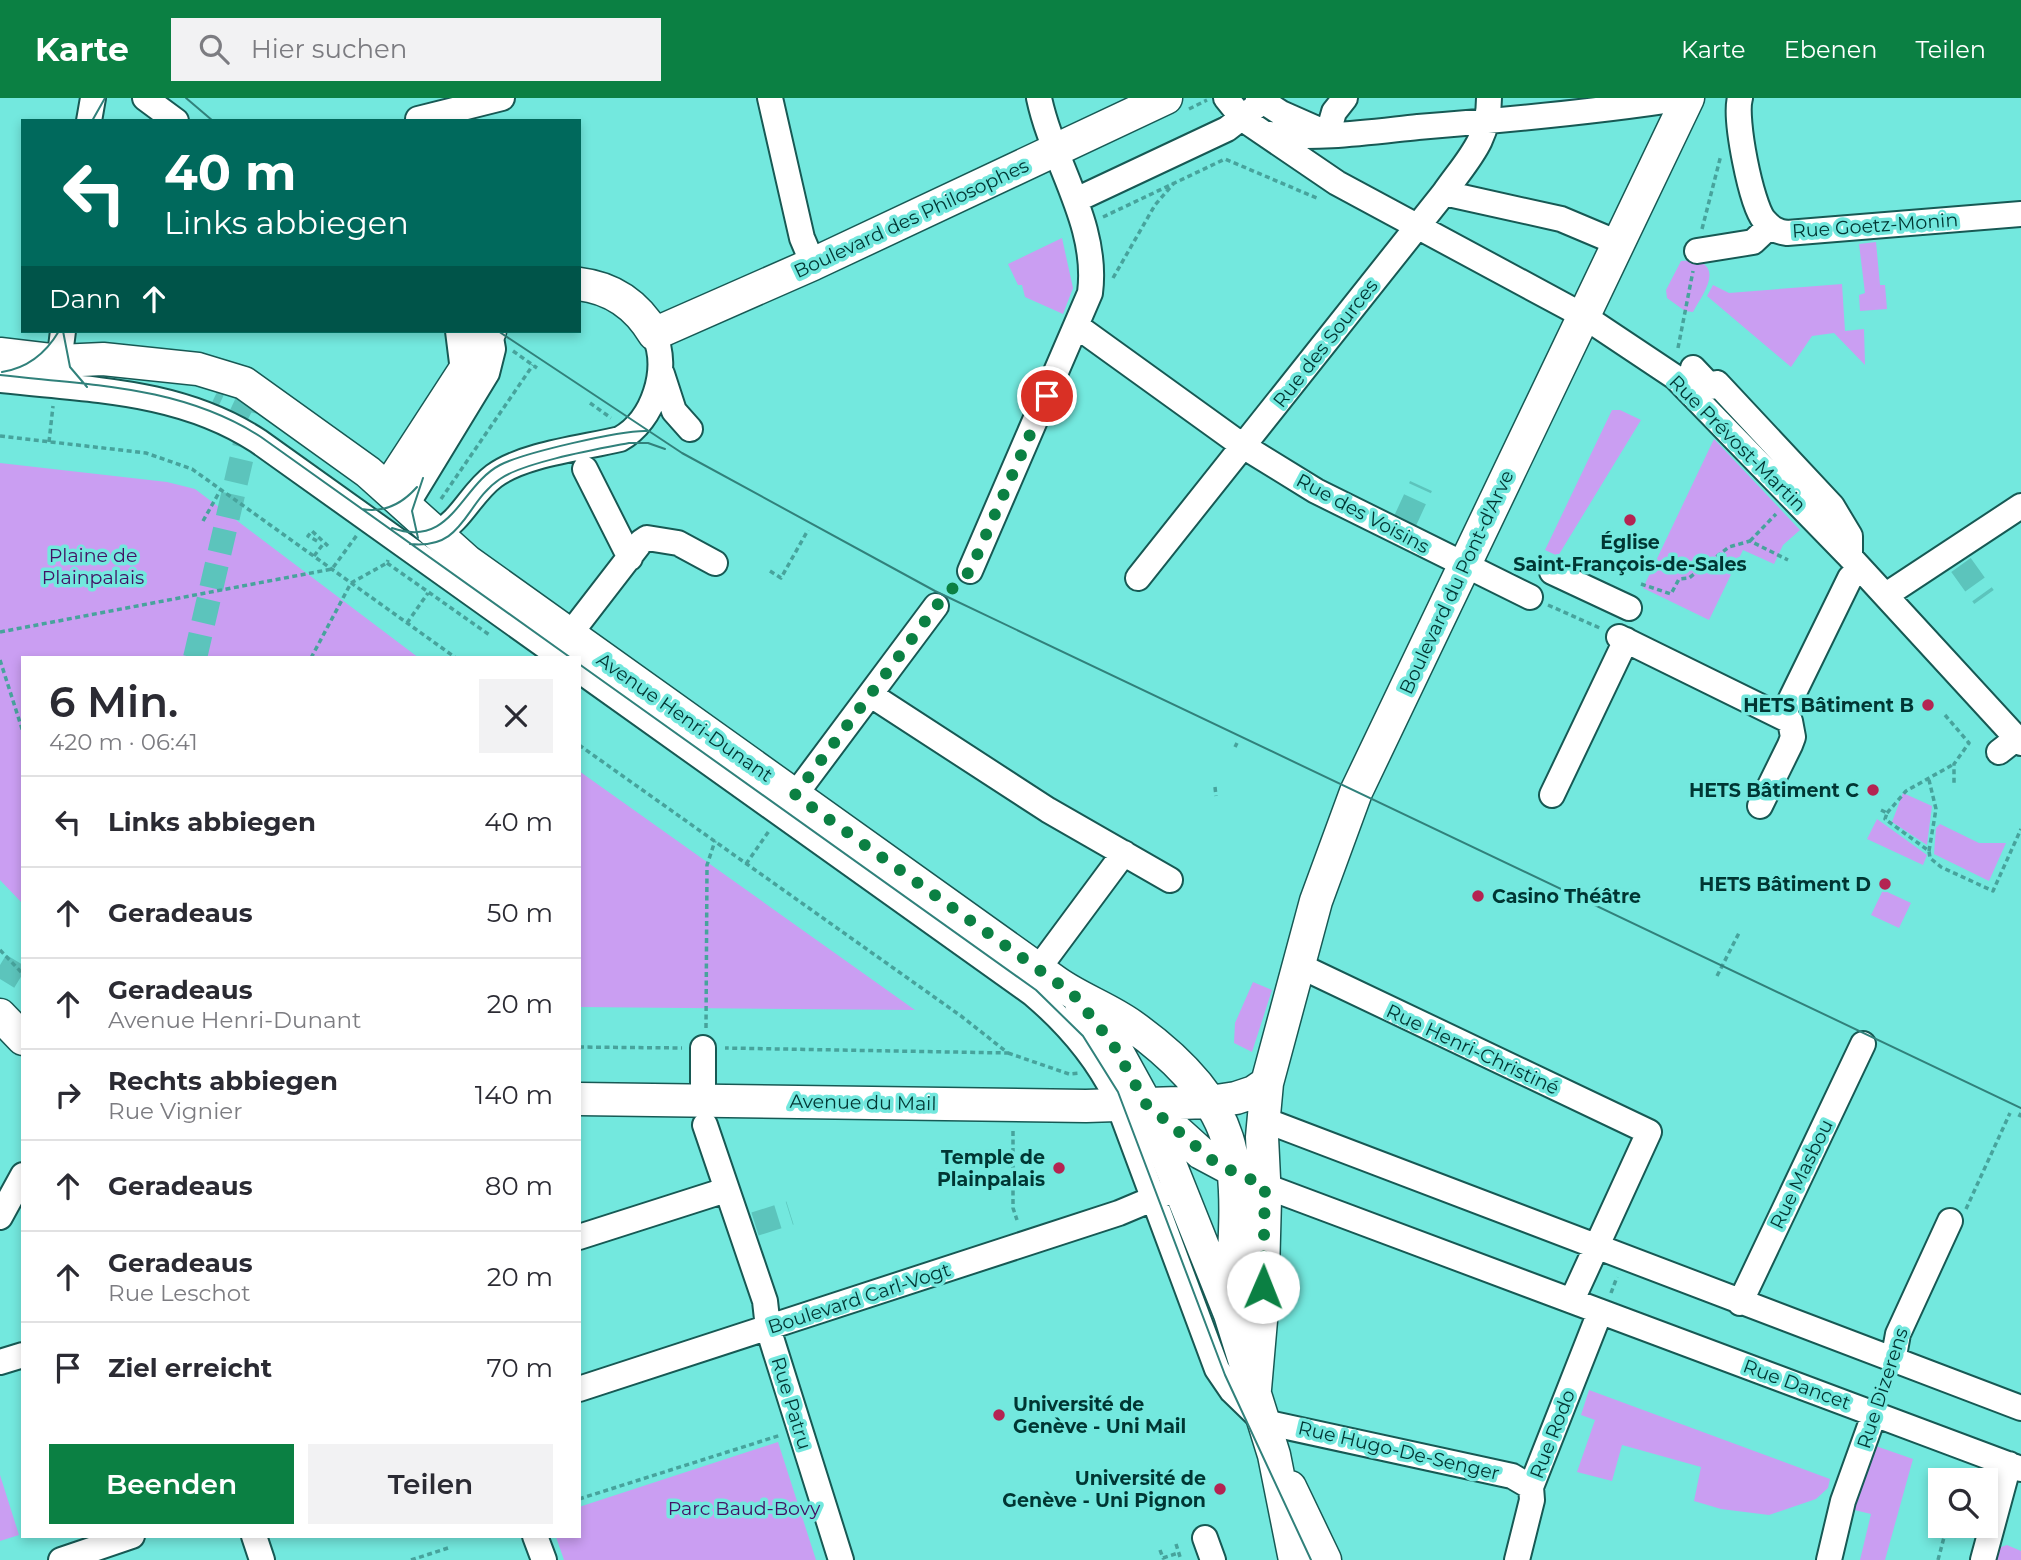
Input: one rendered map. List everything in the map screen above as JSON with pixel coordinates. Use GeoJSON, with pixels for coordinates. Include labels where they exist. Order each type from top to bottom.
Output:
{"type":"FeatureCollection","features":[{"type":"Feature","properties":{"kind":"main road","name":"Boulevard du Pont-d'Arve"},"geometry":{"type":"LineString","coordinates":[[1264,1201],[1262,1128],[1267,1083],[1325,872],[1348,811],[1687,98]]}},
{"type":"Feature","properties":{"kind":"main road","name":"Boulevard des Philosophes"},"geometry":{"type":"LineString","coordinates":[[654,334],[813,264],[1056,151],[1150,102]]}},
{"type":"Feature","properties":{"kind":"main road"},"geometry":{"type":"LineString","coordinates":[[581,284],[608,291],[626,301],[641,315],[654,334]]}},
{"type":"Feature","properties":{"kind":"main road"},"geometry":{"type":"LineString","coordinates":[[397,497],[463,371],[497,335]]}},
{"type":"Feature","properties":{"kind":"main road","name":"Avenue Henri-Dunant"},"geometry":{"type":"LineString","coordinates":[[0,354],[59,360],[103,359],[198,369],[229,377],[251,387],[397,497],[566,646],[795,795],[1073,994],[1111,1012],[1150,1040],[1210,1102]]}},
{"type":"Feature","properties":{"kind":"main road","name":"Avenue Henri-Dunant"},"geometry":{"type":"LineString","coordinates":[[1073,994],[1100,1025],[1118,1052],[1133,1105]]}},
{"type":"Feature","properties":{"kind":"main road"},"geometry":{"type":"LineString","coordinates":[[0,1015],[21,1037]]}},
{"type":"Feature","properties":{"kind":"main road"},"geometry":{"type":"LineString","coordinates":[[1133,1105],[1159,1093],[1166,1079],[1164,1064],[1150,1040]]}},
{"type":"Feature","properties":{"kind":"main road"},"geometry":{"type":"LineString","coordinates":[[1210,1102],[1245,1095],[1267,1083]]}},
{"type":"Feature","properties":{"kind":"main road","name":"Avenue du Mail"},"geometry":{"type":"LineString","coordinates":[[581,1099],[704,1112],[1210,1102]]}},
{"type":"Feature","properties":{"kind":"main road"},"geometry":{"type":"LineString","coordinates":[[1157,1198],[1227,1163],[1262,1128],[1210,1102]]}},
{"type":"Feature","properties":{"kind":"main road"},"geometry":{"type":"LineString","coordinates":[[1210,1102],[1221,1122],[1233,1208],[1230,1314]]}},
{"type":"Feature","properties":{"kind":"main road"},"geometry":{"type":"LineString","coordinates":[[1133,1105],[1227,1163],[1264,1201],[1262,1309],[1255,1389]]}},
{"type":"Feature","properties":{"kind":"main road"},"geometry":{"type":"LineString","coordinates":[[1133,1105],[1157,1198],[1230,1314],[1274,1455],[1295,1560]]}},
{"type":"Feature","properties":{"kind":"main road"},"geometry":{"type":"LineString","coordinates":[[1157,1198],[1208,1182],[1218,1184],[1225,1190],[1233,1208]]}},
{"type":"Feature","properties":{"kind":"main road"},"geometry":{"type":"LineString","coordinates":[[1274,1455],[1325,1560]]}},
{"type":"Feature","properties":{"kind":"street"},"geometry":{"type":"LineString","coordinates":[[145,98],[173,119]]}},
{"type":"Feature","properties":{"kind":"street"},"geometry":{"type":"LineString","coordinates":[[770,98],[802,238],[813,264]]}},
{"type":"Feature","properties":{"kind":"street"},"geometry":{"type":"LineString","coordinates":[[970,571],[1090,293],[1093,267],[1076,200],[1045,126],[1039,98]]}},
{"type":"Feature","properties":{"kind":"street","name":"Rue Prévost-Martin"},"geometry":{"type":"LineString","coordinates":[[1226,98],[1243,119],[1337,183],[1582,314],[1675,377],[1886,595],[2012,744]]}},
{"type":"Feature","properties":{"kind":"street"},"geometry":{"type":"LineString","coordinates":[[1328,133],[1334,112],[1345,98]]}},
{"type":"Feature","properties":{"kind":"street"},"geometry":{"type":"LineString","coordinates":[[1266,134],[1300,138],[1489,110],[1687,98]]}},
{"type":"Feature","properties":{"kind":"street"},"geometry":{"type":"LineString","coordinates":[[1740,98],[1737,108],[1739,132],[1759,211],[1770,226]]}},
{"type":"Feature","properties":{"kind":"street"},"geometry":{"type":"LineString","coordinates":[[1076,200],[1220,132],[1243,119],[1260,100],[1297,122],[1328,133]]}},
{"type":"Feature","properties":{"kind":"street"},"geometry":{"type":"LineString","coordinates":[[418,119],[498,104]]}},
{"type":"Feature","properties":{"kind":"street","name":"Rue des Sources"},"geometry":{"type":"LineString","coordinates":[[1138,578],[1444,193],[1484,136],[1489,110]]}},
{"type":"Feature","properties":{"kind":"street"},"geometry":{"type":"LineString","coordinates":[[1444,193],[1561,219],[1618,243]]}},
{"type":"Feature","properties":{"kind":"street","name":"Rue Goetz-Monin"},"geometry":{"type":"LineString","coordinates":[[1697,251],[1753,242],[1770,226],[1787,233],[2021,214]]}},
{"type":"Feature","properties":{"kind":"street","name":"Rue des Voisins"},"geometry":{"type":"LineString","coordinates":[[1077,327],[1243,446],[1316,491],[1402,527],[1464,565],[1530,597]]}},
{"type":"Feature","properties":{"kind":"street"},"geometry":{"type":"LineString","coordinates":[[458,333],[463,371]]}},
{"type":"Feature","properties":{"kind":"street"},"geometry":{"type":"LineString","coordinates":[[654,334],[661,357],[662,374],[674,411],[690,429]]}},
{"type":"Feature","properties":{"kind":"street"},"geometry":{"type":"LineString","coordinates":[[397,497],[488,373],[497,335]]}},
{"type":"Feature","properties":{"kind":"street"},"geometry":{"type":"LineString","coordinates":[[0,380],[59,360],[233,425],[566,646],[641,542],[654,537],[678,543],[715,563]]}},
{"type":"Feature","properties":{"kind":"street"},"geometry":{"type":"LineString","coordinates":[[1693,368],[1712,387],[1717,383],[1832,506],[1850,536],[1855,562],[1850,579],[1783,715]]}},
{"type":"Feature","properties":{"kind":"street"},"geometry":{"type":"LineString","coordinates":[[436,534],[455,522],[481,488],[501,471],[522,463],[620,439],[627,424],[662,374]]}},
{"type":"Feature","properties":{"kind":"street"},"geometry":{"type":"LineString","coordinates":[[585,469],[630,558]]}},
{"type":"Feature","properties":{"kind":"street"},"geometry":{"type":"LineString","coordinates":[[1886,595],[1957,558],[2021,506]]}},
{"type":"Feature","properties":{"kind":"street"},"geometry":{"type":"LineString","coordinates":[[1552,572],[1590,593],[1629,608]]}},
{"type":"Feature","properties":{"kind":"street"},"geometry":{"type":"LineString","coordinates":[[795,795],[936,607]]}},
{"type":"Feature","properties":{"kind":"street"},"geometry":{"type":"LineString","coordinates":[[1552,795],[1622,639],[1790,720],[1793,737],[1760,806]]}},
{"type":"Feature","properties":{"kind":"street"},"geometry":{"type":"LineString","coordinates":[[581,671],[1033,994],[1084,1046],[1133,1105]]}},
{"type":"Feature","properties":{"kind":"street"},"geometry":{"type":"LineString","coordinates":[[871,695],[1048,810],[1170,880]]}},
{"type":"Feature","properties":{"kind":"street"},"geometry":{"type":"LineString","coordinates":[[1038,969],[1124,853]]}},
{"type":"Feature","properties":{"kind":"street","name":"Rue Henri-Christiné"},"geometry":{"type":"LineString","coordinates":[[1298,965],[1649,1132],[1597,1248]]}},
{"type":"Feature","properties":{"kind":"street","name":"Rue Masbou"},"geometry":{"type":"LineString","coordinates":[[1740,1303],[1863,1045]]}},
{"type":"Feature","properties":{"kind":"street","name":"Rue Patru"},"geometry":{"type":"LineString","coordinates":[[704,1048],[704,1112],[726,1190],[748,1227],[765,1301],[768,1328],[841,1560]]}},
{"type":"Feature","properties":{"kind":"street"},"geometry":{"type":"LineString","coordinates":[[1262,1128],[1293,1131],[2021,1408]]}},
{"type":"Feature","properties":{"kind":"street"},"geometry":{"type":"LineString","coordinates":[[0,1217],[21,1179]]}},
{"type":"Feature","properties":{"kind":"street"},"geometry":{"type":"LineString","coordinates":[[581,1236],[726,1190]]}},
{"type":"Feature","properties":{"kind":"street"},"geometry":{"type":"LineString","coordinates":[[1157,1198],[1217,1369],[1232,1391],[1264,1422]]}},
{"type":"Feature","properties":{"kind":"street","name":"Boulevard Carl-Vogt"},"geometry":{"type":"LineString","coordinates":[[581,1388],[1157,1198]]}},
{"type":"Feature","properties":{"kind":"street","name":"Rue Dancet"},"geometry":{"type":"LineString","coordinates":[[1264,1201],[1572,1300],[2015,1466]]}},
{"type":"Feature","properties":{"kind":"street","name":"Rue Dizerens"},"geometry":{"type":"LineString","coordinates":[[1893,1361],[1898,1334],[1950,1221]]}},
{"type":"Feature","properties":{"kind":"street"},"geometry":{"type":"LineString","coordinates":[[1572,1300],[1597,1248]]}},
{"type":"Feature","properties":{"kind":"street","name":"Rue Rodo"},"geometry":{"type":"LineString","coordinates":[[1517,1560],[1532,1500],[1531,1487],[1604,1313]]}},
{"type":"Feature","properties":{"kind":"street"},"geometry":{"type":"LineString","coordinates":[[0,1363],[21,1356]]}},
{"type":"Feature","properties":{"kind":"street","name":"Rue Dizerens"},"geometry":{"type":"LineString","coordinates":[[1829,1560],[1843,1501],[1875,1412]]}},
{"type":"Feature","properties":{"kind":"street","name":"Rue Hugo-De-Senger"},"geometry":{"type":"LineString","coordinates":[[1264,1422],[1512,1476],[1531,1487]]}},
{"type":"Feature","properties":{"kind":"street"},"geometry":{"type":"LineString","coordinates":[[1983,1560],[2015,1466]]}},
{"type":"Feature","properties":{"kind":"street"},"geometry":{"type":"LineString","coordinates":[[61,1560],[92,1555],[128,1538]]}},
{"type":"Feature","properties":{"kind":"street"},"geometry":{"type":"LineString","coordinates":[[255,1538],[262,1560]]}},
{"type":"Feature","properties":{"kind":"street"},"geometry":{"type":"LineString","coordinates":[[536,1538],[544,1560]]}},
{"type":"Feature","properties":{"kind":"path"},"geometry":{"type":"LineString","coordinates":[[1103,217],[1225,159],[1329,204]]}},
{"type":"Feature","properties":{"kind":"path"},"geometry":{"type":"LineString","coordinates":[[1107,287],[1155,205],[1174,183]]}},
{"type":"Feature","properties":{"kind":"path"},"geometry":{"type":"LineString","coordinates":[[1678,348],[1682,329]]}},
{"type":"Feature","properties":{"kind":"path"},"geometry":{"type":"LineString","coordinates":[[440,499],[535,366],[508,348],[497,335]]}},
{"type":"Feature","properties":{"kind":"path"},"geometry":{"type":"LineString","coordinates":[[49,442],[59,360]]}},
{"type":"Feature","properties":{"kind":"path"},"geometry":{"type":"LineString","coordinates":[[590,403],[627,424]]}},
{"type":"Feature","properties":{"kind":"path"},"geometry":{"type":"LineString","coordinates":[[0,436],[163,457],[192,468],[453,656]]}},
{"type":"Feature","properties":{"kind":"path"},"geometry":{"type":"LineString","coordinates":[[203,520],[221,488]]}},
{"type":"Feature","properties":{"kind":"path"},"geometry":{"type":"LineString","coordinates":[[1640,584],[1671,594],[1679,579],[1689,578],[1729,547],[1750,541],[1776,514]]}},
{"type":"Feature","properties":{"kind":"path"},"geometry":{"type":"LineString","coordinates":[[770,571],[781,578],[808,530]]}},
{"type":"Feature","properties":{"kind":"path"},"geometry":{"type":"LineString","coordinates":[[314,556],[326,544],[312,531],[308,536],[317,541]]}},
{"type":"Feature","properties":{"kind":"path"},"geometry":{"type":"LineString","coordinates":[[1750,541],[1788,560]]}},
{"type":"Feature","properties":{"kind":"path"},"geometry":{"type":"LineString","coordinates":[[312,656],[351,583],[387,563],[501,644]]}},
{"type":"Feature","properties":{"kind":"path"},"geometry":{"type":"LineString","coordinates":[[0,632],[332,569]]}},
{"type":"Feature","properties":{"kind":"path"},"geometry":{"type":"LineString","coordinates":[[407,623],[428,593]]}},
{"type":"Feature","properties":{"kind":"path"},"geometry":{"type":"LineString","coordinates":[[1530,597],[1622,639]]}},
{"type":"Feature","properties":{"kind":"path"},"geometry":{"type":"LineString","coordinates":[[0,660],[21,726]]}},
{"type":"Feature","properties":{"kind":"path"},"geometry":{"type":"LineString","coordinates":[[1929,851],[1885,819],[1906,791],[1954,764],[1969,743],[1945,716]]}},
{"type":"Feature","properties":{"kind":"path"},"geometry":{"type":"LineString","coordinates":[[581,746],[961,1016],[1008,1054]]}},
{"type":"Feature","properties":{"kind":"path"},"geometry":{"type":"LineString","coordinates":[[1954,764],[1954,786]]}},
{"type":"Feature","properties":{"kind":"path"},"geometry":{"type":"LineString","coordinates":[[1927,867],[1936,810],[1929,780]]}},
{"type":"Feature","properties":{"kind":"path"},"geometry":{"type":"LineString","coordinates":[[1215,787],[1216,796]]}},
{"type":"Feature","properties":{"kind":"path"},"geometry":{"type":"LineString","coordinates":[[1881,810],[1887,813]]}},
{"type":"Feature","properties":{"kind":"path"},"geometry":{"type":"LineString","coordinates":[[1930,858],[1941,867],[1993,891],[2021,829]]}},
{"type":"Feature","properties":{"kind":"path"},"geometry":{"type":"LineString","coordinates":[[704,1048],[707,1018],[707,865],[715,841]]}},
{"type":"Feature","properties":{"kind":"path"},"geometry":{"type":"LineString","coordinates":[[1717,976],[1740,931]]}},
{"type":"Feature","properties":{"kind":"path"},"geometry":{"type":"LineString","coordinates":[[0,950],[21,972]]}},
{"type":"Feature","properties":{"kind":"path"},"geometry":{"type":"LineString","coordinates":[[581,1047],[1008,1054],[1069,1074],[1085,1072]]}},
{"type":"Feature","properties":{"kind":"path"},"geometry":{"type":"LineString","coordinates":[[1950,1221],[1958,1225],[2010,1112]]}},
{"type":"Feature","properties":{"kind":"path"},"geometry":{"type":"LineString","coordinates":[[1013,1131],[1013,1208],[1017,1220]]}},
{"type":"Feature","properties":{"kind":"path"},"geometry":{"type":"LineString","coordinates":[[1604,1313],[1625,1259]]}},
{"type":"Feature","properties":{"kind":"path"},"geometry":{"type":"LineString","coordinates":[[581,1498],[800,1429]]}},
{"type":"Feature","properties":{"kind":"path"},"geometry":{"type":"LineString","coordinates":[[1938,1560],[1944,1538]]}},
{"type":"Feature","properties":{"kind":"path"},"geometry":{"type":"LineString","coordinates":[[1176,1544],[1181,1560]]}},
{"type":"Feature","properties":{"kind":"path"},"geometry":{"type":"LineString","coordinates":[[411,1560],[448,1548]]}},
{"type":"Feature","properties":{"kind":"path"},"geometry":{"type":"LineString","coordinates":[[1160,1550],[1163,1558],[1178,1553]]}},
{"type":"Feature","properties":{"kind":"green space"},"geometry":{"type":"Polygon","coordinates":[[[1062,238],[1073,288],[1063,314],[1025,297],[1022,285],[1018,285],[1008,264],[1062,238]]]}},
{"type":"Feature","properties":{"kind":"green space"},"geometry":{"type":"Polygon","coordinates":[[[1876,242],[1880,285],[1885,285],[1887,309],[1860,311],[1859,295],[1865,293],[1859,244],[1876,242]]]}},
{"type":"Feature","properties":{"kind":"green space"},"geometry":{"type":"Polygon","coordinates":[[[1695,260],[1704,264],[1709,275],[1705,290],[1693,312],[1685,311],[1667,298],[1666,290],[1681,261],[1695,260]]]}},
{"type":"Feature","properties":{"kind":"green space"},"geometry":{"type":"Polygon","coordinates":[[[1842,284],[1845,331],[1864,329],[1865,365],[1834,333],[1812,336],[1791,367],[1707,296],[1713,285],[1729,293],[1842,284]]]}},
{"type":"Feature","properties":{"kind":"green space"},"geometry":{"type":"Polygon","coordinates":[[[1612,410],[1620,410],[1641,420],[1558,556],[1545,550],[1612,410]]]}},
{"type":"Feature","properties":{"kind":"green space"},"geometry":{"type":"Polygon","coordinates":[[[1714,439],[1800,530],[1783,545],[1774,564],[1743,550],[1709,620],[1643,588],[1714,439]]]}},
{"type":"Feature","properties":{"kind":"green space","name":"Plaine de Plainpalais"},"geometry":{"type":"Polygon","coordinates":[[[0,463],[167,482],[195,489],[416,656],[21,656],[21,902],[0,880],[0,463]]]}},
{"type":"Feature","properties":{"kind":"green space"},"geometry":{"type":"Polygon","coordinates":[[[581,772],[915,1010],[581,1007],[581,772]]]}},
{"type":"Feature","properties":{"kind":"green space"},"geometry":{"type":"Polygon","coordinates":[[[1903,793],[1932,806],[1927,845],[1892,822],[1903,793]]]}},
{"type":"Feature","properties":{"kind":"green space"},"geometry":{"type":"Polygon","coordinates":[[[1877,819],[1927,855],[1923,865],[1867,839],[1877,819]]]}},
{"type":"Feature","properties":{"kind":"green space"},"geometry":{"type":"Polygon","coordinates":[[[1940,824],[1979,843],[2006,843],[1989,881],[1934,854],[1936,828],[1940,824]]]}},
{"type":"Feature","properties":{"kind":"green space"},"geometry":{"type":"Polygon","coordinates":[[[1883,890],[1911,903],[1899,928],[1871,915],[1883,890]]]}},
{"type":"Feature","properties":{"kind":"green space"},"geometry":{"type":"Polygon","coordinates":[[[1253,982],[1272,990],[1252,1052],[1234,1043],[1235,1023],[1253,982]]]}},
{"type":"Feature","properties":{"kind":"green space"},"geometry":{"type":"Polygon","coordinates":[[[1589,1390],[1830,1479],[1828,1488],[1816,1499],[1769,1515],[1721,1509],[1694,1501],[1701,1467],[1622,1445],[1612,1481],[1577,1472],[1595,1420],[1581,1415],[1589,1390]]]}},
{"type":"Feature","properties":{"kind":"green space","name":"Parc Baud-Bovy"},"geometry":{"type":"Polygon","coordinates":[[[778,1442],[816,1560],[564,1560],[556,1538],[581,1538],[581,1506],[778,1442]]]}},
{"type":"Feature","properties":{"kind":"green space"},"geometry":{"type":"Polygon","coordinates":[[[1870,1444],[1913,1459],[1885,1560],[1860,1560],[1871,1514],[1846,1508],[1870,1444]]]}},
{"type":"Feature","properties":{"kind":"green space"},"geometry":{"type":"Polygon","coordinates":[[[0,1475],[19,1535],[0,1541],[0,1475]]]}},
{"type":"Feature","properties":{"kind":"green space"},"geometry":{"type":"Polygon","coordinates":[[[2007,1545],[2021,1551],[2021,1560],[1992,1560],[1995,1549],[2007,1545]]]}},
{"type":"Feature","properties":{"kind":"tunnel"},"geometry":{"type":"LineString","coordinates":[[195,656],[253,409],[217,392]]}},
{"type":"Feature","properties":{"kind":"tunnel"},"geometry":{"type":"LineString","coordinates":[[1405,521],[1421,486]]}},
{"type":"Feature","properties":{"kind":"tunnel"},"geometry":{"type":"LineString","coordinates":[[1961,565],[1984,597]]}},
{"type":"Feature","properties":{"kind":"tunnel"},"geometry":{"type":"LineString","coordinates":[[0,965],[21,978]]}},
{"type":"Feature","properties":{"kind":"tunnel"},"geometry":{"type":"LineString","coordinates":[[755,1224],[790,1213]]}},
{"type":"Feature","properties":{"kind":"tram line"},"geometry":{"type":"LineString","coordinates":[[93,119],[105,98]]}},
{"type":"Feature","properties":{"kind":"tram line"},"geometry":{"type":"LineString","coordinates":[[186,98],[211,119]]}},
{"type":"Feature","properties":{"kind":"tram line"},"geometry":{"type":"LineString","coordinates":[[2,372],[28,363],[48,346],[58,333]]}},
{"type":"Feature","properties":{"kind":"tram line"},"geometry":{"type":"LineString","coordinates":[[63,333],[70,367],[87,387]]}},
{"type":"Feature","properties":{"kind":"tram line"},"geometry":{"type":"LineString","coordinates":[[501,333],[682,453],[935,591],[2021,1108]]}},
{"type":"Feature","properties":{"kind":"tram line"},"geometry":{"type":"LineString","coordinates":[[0,375],[135,391],[200,407],[231,420],[261,437],[568,656]]}},
{"type":"Feature","properties":{"kind":"tram line"},"geometry":{"type":"LineString","coordinates":[[392,528],[412,532],[429,530],[442,523],[486,475],[512,460],[595,438],[647,431]]}},
{"type":"Feature","properties":{"kind":"tram line"},"geometry":{"type":"LineString","coordinates":[[410,544],[428,544],[442,540],[462,523],[488,489],[500,479],[526,467],[629,443],[648,443],[665,449]]}},
{"type":"Feature","properties":{"kind":"tram line"},"geometry":{"type":"LineString","coordinates":[[418,538],[412,511],[423,478]]}},
{"type":"Feature","properties":{"kind":"tram line"},"geometry":{"type":"LineString","coordinates":[[362,509],[378,510],[392,506],[417,487]]}},
{"type":"Feature","properties":{"kind":"tram line"},"geometry":{"type":"LineString","coordinates":[[581,665],[1036,990],[1083,1036],[1118,1092],[1225,1375],[1311,1560]]}},
{"type":"Feature","properties":{"kind":"place","name":"Église Saint-François-de-Sales"},"geometry":{"type":"Point","coordinates":[1630,520]}},
{"type":"Feature","properties":{"kind":"place","name":"HETS Bâtiment B"},"geometry":{"type":"Point","coordinates":[1928,705]}},
{"type":"Feature","properties":{"kind":"place","name":"HETS Bâtiment C"},"geometry":{"type":"Point","coordinates":[1873,790]}},
{"type":"Feature","properties":{"kind":"place","name":"HETS Bâtiment D"},"geometry":{"type":"Point","coordinates":[1885,884]}},
{"type":"Feature","properties":{"kind":"place","name":"Casino Théâtre"},"geometry":{"type":"Point","coordinates":[1478,896]}},
{"type":"Feature","properties":{"kind":"place","name":"Temple de Plainpalais"},"geometry":{"type":"Point","coordinates":[1059,1168]}},
{"type":"Feature","properties":{"kind":"place","name":"Université de Genève - Uni Mail"},"geometry":{"type":"Point","coordinates":[999,1415]}},
{"type":"Feature","properties":{"kind":"place","name":"Université de Genève - Uni Pignon"},"geometry":{"type":"Point","coordinates":[1220,1489]}},
{"type":"Feature","properties":{"kind":"route"},"geometry":{"type":"LineString","coordinates":[[1047,396],[970,571],[941,600],[795,795],[1073,994],[1113,1044],[1146,1104],[1201,1153],[1217,1164],[1265,1186],[1263,1287]]}}]}
